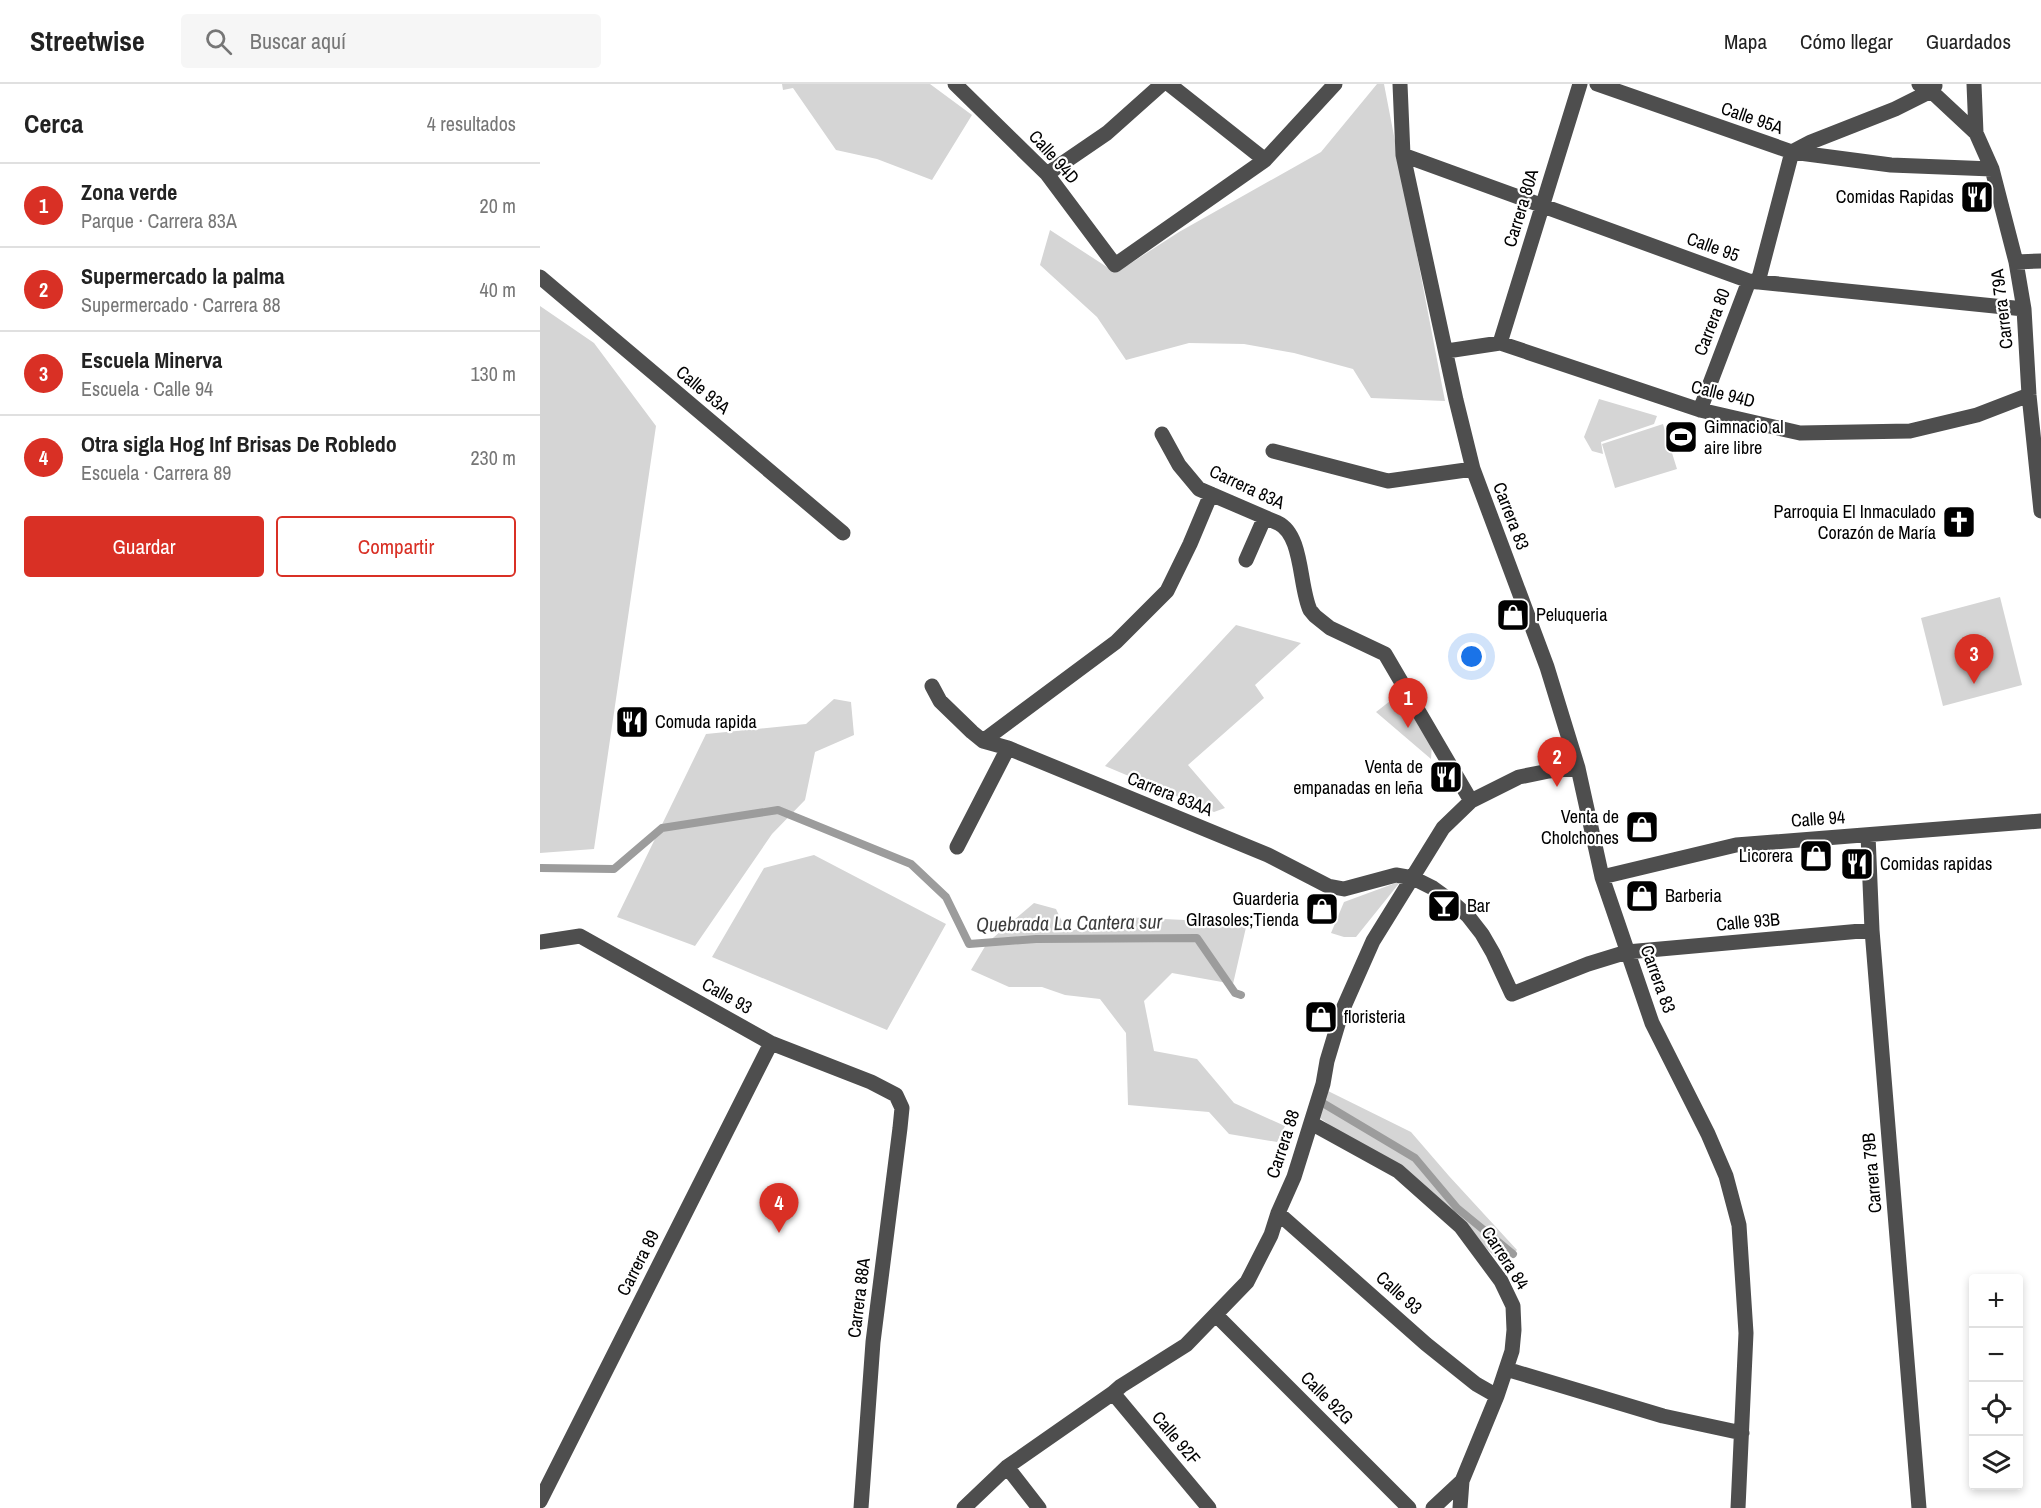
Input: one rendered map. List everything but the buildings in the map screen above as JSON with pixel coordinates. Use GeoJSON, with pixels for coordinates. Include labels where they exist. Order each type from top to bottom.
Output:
{"type":"FeatureCollection","features":[{"type":"Feature","properties":{"kind":"street","name":"Calle 94D"},"geometry":{"type":"LineString","coordinates":[[955,84],[1047,174],[1115,265],[1266,160]]}},
{"type":"Feature","properties":{"kind":"street"},"geometry":{"type":"LineString","coordinates":[[1047,174],[1107,133],[1162,84]]}},
{"type":"Feature","properties":{"kind":"street"},"geometry":{"type":"LineString","coordinates":[[1169,84],[1266,160],[1335,84]]}},
{"type":"Feature","properties":{"kind":"street","name":"Carrera 83"},"geometry":{"type":"LineString","coordinates":[[1400,84],[1403,155],[1473,470],[1547,667],[1578,768],[1602,877],[1652,1023],[1708,1134],[1726,1176],[1739,1225],[1746,1333],[1738,1508]]}},
{"type":"Feature","properties":{"kind":"street","name":"Carrera 80A"},"geometry":{"type":"LineString","coordinates":[[1500,343],[1580,84]]}},
{"type":"Feature","properties":{"kind":"street","name":"Calle 95A"},"geometry":{"type":"LineString","coordinates":[[1597,84],[1792,152],[1891,165],[1992,169]]}},
{"type":"Feature","properties":{"kind":"street"},"geometry":{"type":"LineString","coordinates":[[1974,84],[1976,133]]}},
{"type":"Feature","properties":{"kind":"street","name":"Calle 95A"},"geometry":{"type":"LineString","coordinates":[[1792,152],[1811,142],[1895,109],[1929,86]]}},
{"type":"Feature","properties":{"kind":"street","name":"Carrera 79A"},"geometry":{"type":"LineString","coordinates":[[1929,86],[1976,133],[1992,169],[2016,262],[2024,309],[2029,395],[2041,512]]}},
{"type":"Feature","properties":{"kind":"street","name":"Carrera 80"},"geometry":{"type":"LineString","coordinates":[[1700,410],[1753,282],[1792,152]]}},
{"type":"Feature","properties":{"kind":"street","name":"Calle 95"},"geometry":{"type":"LineString","coordinates":[[1403,155],[1753,282],[2024,309]]}},
{"type":"Feature","properties":{"kind":"street"},"geometry":{"type":"LineString","coordinates":[[2016,262],[2041,261]]}},
{"type":"Feature","properties":{"kind":"street","name":"Calle 93A"},"geometry":{"type":"LineString","coordinates":[[540,277],[843,533]]}},
{"type":"Feature","properties":{"kind":"street","name":"Calle 94D"},"geometry":{"type":"LineString","coordinates":[[1447,351],[1500,343],[1700,410],[1800,433],[1910,431],[1977,415],[2029,395]]}},
{"type":"Feature","properties":{"kind":"street","name":"Carrera 83A"},"geometry":{"type":"LineString","coordinates":[[1162,434],[1179,465],[1198,489],[1283,526],[1292,537],[1307,604],[1315,616],[1330,628],[1385,654],[1471,801]]}},
{"type":"Feature","properties":{"kind":"street","name":"Carrera 83"},"geometry":{"type":"LineString","coordinates":[[1273,451],[1388,481],[1473,470]]}},
{"type":"Feature","properties":{"kind":"street"},"geometry":{"type":"LineString","coordinates":[[983,741],[1116,642],[1167,591],[1211,494]]}},
{"type":"Feature","properties":{"kind":"street"},"geometry":{"type":"LineString","coordinates":[[1246,560],[1264,519]]}},
{"type":"Feature","properties":{"kind":"street","name":"Carrera 83AA"},"geometry":{"type":"LineString","coordinates":[[932,686],[940,701],[983,741],[1008,748],[1268,855],[1328,886],[1344,889],[1396,875],[1413,878]]}},
{"type":"Feature","properties":{"kind":"street"},"geometry":{"type":"LineString","coordinates":[[957,847],[1008,748]]}},
{"type":"Feature","properties":{"kind":"street","name":"Carrera 88"},"geometry":{"type":"LineString","coordinates":[[964,1508],[1007,1467],[1121,1386],[1186,1345],[1247,1282],[1271,1235],[1294,1178],[1323,1084],[1327,1061],[1342,1011],[1373,941],[1443,828],[1471,801],[1519,777],[1578,768]]}},
{"type":"Feature","properties":{"kind":"street","name":"Calle 94"},"geometry":{"type":"LineString","coordinates":[[1602,877],[1736,845],[2041,821]]}},
{"type":"Feature","properties":{"kind":"street","name":"Carrera 79B"},"geometry":{"type":"LineString","coordinates":[[1868,835],[1872,930],[1919,1508]]}},
{"type":"Feature","properties":{"kind":"street","name":"Calle 93B"},"geometry":{"type":"LineString","coordinates":[[1413,878],[1433,888],[1468,916],[1493,953],[1512,994],[1588,964],[1627,952],[1872,930]]}},
{"type":"Feature","properties":{"kind":"street","name":"Calle 93"},"geometry":{"type":"LineString","coordinates":[[540,942],[580,936],[771,1043],[871,1082],[896,1095]]}},
{"type":"Feature","properties":{"kind":"street","name":"Carrera 89"},"geometry":{"type":"LineString","coordinates":[[540,1501],[771,1043]]}},
{"type":"Feature","properties":{"kind":"street","name":"Carrera 88A"},"geometry":{"type":"LineString","coordinates":[[861,1508],[873,1342],[902,1108],[896,1095]]}},
{"type":"Feature","properties":{"kind":"street","name":"Carrera 84"},"geometry":{"type":"LineString","coordinates":[[1312,1118],[1398,1171],[1461,1227],[1501,1281],[1513,1306],[1512,1351],[1497,1396],[1462,1481],[1432,1508]]}},
{"type":"Feature","properties":{"kind":"street","name":"Calle 93"},"geometry":{"type":"LineString","coordinates":[[1278,1213],[1426,1344],[1476,1384],[1497,1396]]}},
{"type":"Feature","properties":{"kind":"street","name":"Calle 92G"},"geometry":{"type":"LineString","coordinates":[[1216,1315],[1409,1508]]}},
{"type":"Feature","properties":{"kind":"street"},"geometry":{"type":"LineString","coordinates":[[1506,1369],[1663,1416],[1742,1433]]}},
{"type":"Feature","properties":{"kind":"street","name":"Calle 92F"},"geometry":{"type":"LineString","coordinates":[[1113,1393],[1209,1508]]}},
{"type":"Feature","properties":{"kind":"street"},"geometry":{"type":"LineString","coordinates":[[1007,1467],[1039,1508]]}},
{"type":"Feature","properties":{"kind":"street"},"geometry":{"type":"LineString","coordinates":[[1460,1508],[1462,1481]]}},
{"type":"Feature","properties":{"kind":"shaded area"},"geometry":{"type":"Polygon","coordinates":[[[782,84],[930,84],[972,115],[932,180],[877,159],[836,150],[793,88],[783,90],[782,84]]]}},
{"type":"Feature","properties":{"kind":"shaded area"},"geometry":{"type":"Polygon","coordinates":[[[1377,84],[1384,84],[1445,401],[1371,398],[1353,369],[1294,353],[1244,344],[1189,343],[1126,360],[1097,317],[1040,265],[1050,230],[1110,269],[1128,265],[1179,232],[1321,152],[1377,84]]]}},
{"type":"Feature","properties":{"kind":"shaded area"},"geometry":{"type":"Polygon","coordinates":[[[540,306],[594,343],[656,426],[594,849],[540,853],[540,306]]]}},
{"type":"Feature","properties":{"kind":"shaded area"},"geometry":{"type":"Polygon","coordinates":[[[1599,399],[1657,416],[1654,424],[1601,442],[1603,454],[1592,451],[1584,437],[1599,399]]]}},
{"type":"Feature","properties":{"kind":"shaded area"},"geometry":{"type":"Polygon","coordinates":[[[1663,424],[1677,469],[1615,488],[1602,444],[1663,424]]]}},
{"type":"Feature","properties":{"kind":"shaded area"},"geometry":{"type":"Polygon","coordinates":[[[2000,597],[2022,685],[1943,706],[1921,618],[2000,597]]]}},
{"type":"Feature","properties":{"kind":"shaded area"},"geometry":{"type":"Polygon","coordinates":[[[1236,625],[1301,643],[1255,685],[1264,698],[1188,765],[1225,808],[1214,812],[1105,766],[1236,625]]]}},
{"type":"Feature","properties":{"kind":"shaded area"},"geometry":{"type":"Polygon","coordinates":[[[1399,694],[1432,744],[1431,759],[1376,712],[1399,694]]]}},
{"type":"Feature","properties":{"kind":"shaded area"},"geometry":{"type":"Polygon","coordinates":[[[834,699],[851,702],[854,735],[815,752],[805,800],[772,834],[695,946],[617,917],[706,734],[806,724],[834,699]]]}},
{"type":"Feature","properties":{"kind":"shaded area"},"geometry":{"type":"Polygon","coordinates":[[[814,855],[946,924],[887,1030],[712,957],[764,868],[814,855]]]}},
{"type":"Feature","properties":{"kind":"shaded area"},"geometry":{"type":"Polygon","coordinates":[[[1401,881],[1356,937],[1344,937],[1331,933],[1344,902],[1401,881]]]}},
{"type":"Feature","properties":{"kind":"shaded area"},"geometry":{"type":"Polygon","coordinates":[[[1034,903],[1056,909],[1067,932],[1122,917],[1247,923],[1233,984],[1172,973],[1144,1001],[1154,1051],[1197,1059],[1234,1103],[1285,1126],[1277,1142],[1229,1134],[1209,1112],[1128,1105],[1126,1033],[1100,999],[1065,995],[1042,987],[1009,987],[971,970],[987,943],[1034,903]]]}},
{"type":"Feature","properties":{"kind":"shaded area"},"geometry":{"type":"Polygon","coordinates":[[[1326,1090],[1411,1132],[1517,1250],[1502,1264],[1446,1208],[1317,1116],[1326,1090]]]}},
{"type":"Feature","properties":{"kind":"waterway","name":"Quebrada La Cantera sur"},"geometry":{"type":"LineString","coordinates":[[540,868],[614,869],[662,828],[778,810],[911,864],[946,897],[969,944],[1036,939],[1197,938],[1235,993],[1241,995]]}},
{"type":"Feature","properties":{"kind":"waterway","name":"Quebrada La Cantera sur"},"geometry":{"type":"LineString","coordinates":[[1316,1099],[1415,1158],[1457,1208],[1513,1254]]}},
{"type":"Feature","properties":{"kind":"place","name":"Comidas Rapidas"},"geometry":{"type":"Point","coordinates":[1977,197]}},
{"type":"Feature","properties":{"kind":"place","name":"Gimnacio al aire libre"},"geometry":{"type":"Point","coordinates":[1681,437]}},
{"type":"Feature","properties":{"kind":"place","name":"Parroquia El Inmaculado Corazón de María"},"geometry":{"type":"Point","coordinates":[1959,522]}},
{"type":"Feature","properties":{"kind":"place","name":"Peluqueria"},"geometry":{"type":"Point","coordinates":[1513,615]}},
{"type":"Feature","properties":{"kind":"place","name":"Escuela Minerva"},"geometry":{"type":"Point","coordinates":[1974,684]}},
{"type":"Feature","properties":{"kind":"place","name":"Comuda rapida"},"geometry":{"type":"Point","coordinates":[632,722]}},
{"type":"Feature","properties":{"kind":"place","name":"Zona verde"},"geometry":{"type":"Point","coordinates":[1408,728]}},
{"type":"Feature","properties":{"kind":"place","name":"Venta de empanadas en leña"},"geometry":{"type":"Point","coordinates":[1446,777]}},
{"type":"Feature","properties":{"kind":"place","name":"Supermercado la palma"},"geometry":{"type":"Point","coordinates":[1557,787]}},
{"type":"Feature","properties":{"kind":"place","name":"Venta de Cholchones"},"geometry":{"type":"Point","coordinates":[1642,827]}},
{"type":"Feature","properties":{"kind":"place","name":"Licorera"},"geometry":{"type":"Point","coordinates":[1816,856]}},
{"type":"Feature","properties":{"kind":"place","name":"Comidas rapidas"},"geometry":{"type":"Point","coordinates":[1857,864]}},
{"type":"Feature","properties":{"kind":"place","name":"Barberia"},"geometry":{"type":"Point","coordinates":[1642,896]}},
{"type":"Feature","properties":{"kind":"place","name":"Bar"},"geometry":{"type":"Point","coordinates":[1444,906]}},
{"type":"Feature","properties":{"kind":"place","name":"Guarderia GIrasoles;Tienda"},"geometry":{"type":"Point","coordinates":[1322,909]}},
{"type":"Feature","properties":{"kind":"place","name":"floristeria"},"geometry":{"type":"Point","coordinates":[1321,1017]}},
{"type":"Feature","properties":{"kind":"place","name":"Otra sigla Hog Inf Brisas De Robledo"},"geometry":{"type":"Point","coordinates":[779,1233]}}]}
